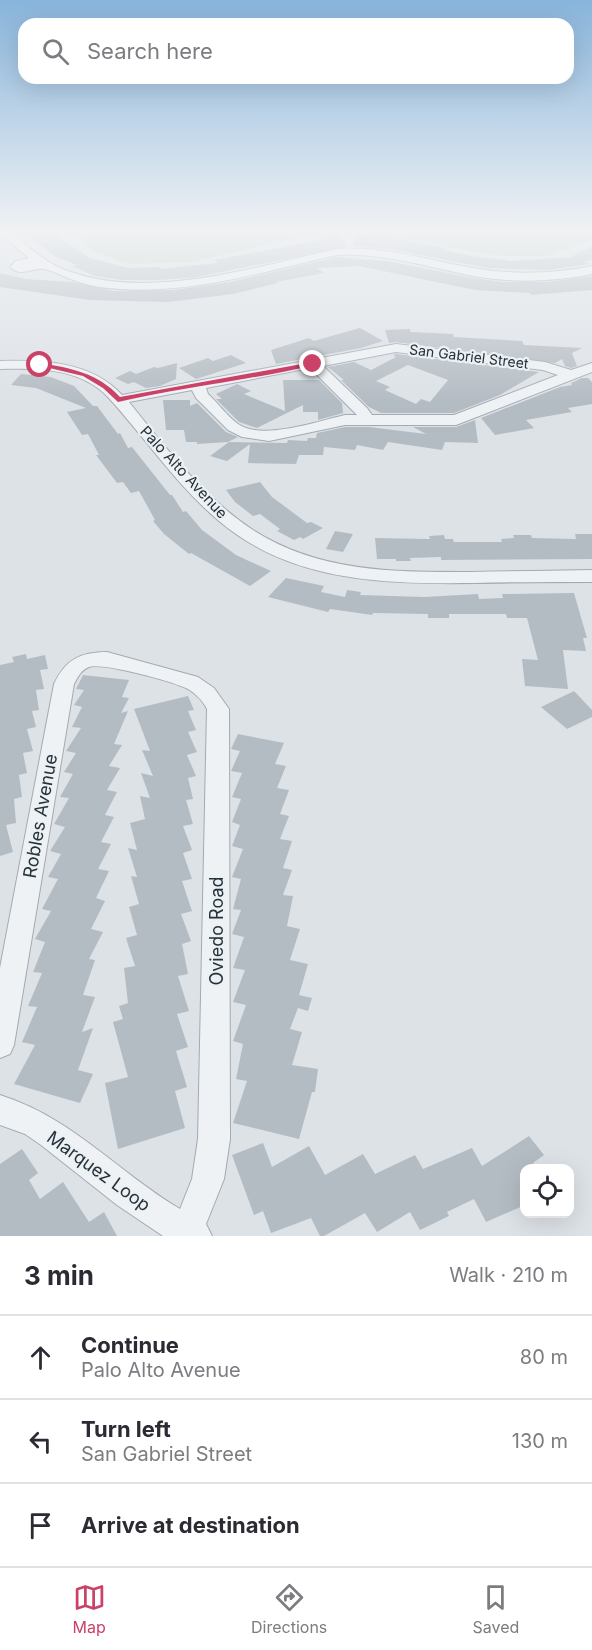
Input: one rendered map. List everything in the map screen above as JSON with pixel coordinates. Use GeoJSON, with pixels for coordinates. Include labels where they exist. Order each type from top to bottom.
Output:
{"type":"FeatureCollection","features":[{"type":"Feature","properties":{"kind":"street","name":"San Gabriel Street"},"geometry":{"type":"LineString","coordinates":[[118,400],[165,389],[403,348],[546,366],[570,375]]}},
{"type":"Feature","properties":{"kind":"street"},"geometry":{"type":"LineString","coordinates":[[313,364],[362,411],[366,419]]}},
{"type":"Feature","properties":{"kind":"street","name":"Palo Alto Avenue"},"geometry":{"type":"LineString","coordinates":[[0,365],[40,365],[75,371],[106,386],[226,518],[288,555],[348,573],[382,577],[592,576]]}},
{"type":"Feature","properties":{"kind":"street"},"geometry":{"type":"LineString","coordinates":[[198,385],[201,395],[233,427],[247,434],[279,436],[345,420],[456,420],[592,367]]}},
{"type":"Feature","properties":{"kind":"street","name":"Robles Avenue"},"geometry":{"type":"LineString","coordinates":[[0,1044],[64,684],[69,670],[93,658],[148,670]]}},
{"type":"Feature","properties":{"kind":"street","name":"Oviedo Road"},"geometry":{"type":"LineString","coordinates":[[148,670],[191,682],[202,688],[213,698],[218,709],[214,1139],[208,1179],[191,1234]]}},
{"type":"Feature","properties":{"kind":"street","name":"Marquez Loop"},"geometry":{"type":"LineString","coordinates":[[0,1110],[54,1136],[128,1194],[191,1234]]}},
{"type":"Feature","properties":{"kind":"building"},"geometry":{"type":"Polygon","coordinates":[[[5,288],[99,288],[114,291],[190,288],[259,288],[233,294],[168,302],[90,300],[5,288]]]}},
{"type":"Feature","properties":{"kind":"building"},"geometry":{"type":"Polygon","coordinates":[[[464,288],[592,288],[592,290],[531,295],[530,293],[464,288]]]}},
{"type":"Feature","properties":{"kind":"building"},"geometry":{"type":"Polygon","coordinates":[[[360,328],[383,341],[361,348],[276,364],[271,350],[309,338],[314,341],[360,328]]]}},
{"type":"Feature","properties":{"kind":"building"},"geometry":{"type":"Polygon","coordinates":[[[410,329],[410,332],[453,334],[454,337],[522,341],[524,345],[582,348],[572,353],[577,366],[571,368],[565,366],[562,359],[555,363],[396,342],[389,343],[385,330],[410,329]]]}},
{"type":"Feature","properties":{"kind":"building"},"geometry":{"type":"Polygon","coordinates":[[[231,355],[246,363],[196,379],[179,368],[208,358],[213,361],[231,355]]]}},
{"type":"Feature","properties":{"kind":"building"},"geometry":{"type":"Polygon","coordinates":[[[393,355],[539,372],[500,395],[454,413],[381,413],[369,407],[341,380],[344,380],[328,367],[354,362],[371,370],[396,357],[393,355]],[[408,365],[376,381],[390,387],[385,390],[416,404],[421,399],[430,402],[448,380],[408,365]]]}},
{"type":"Feature","properties":{"kind":"building"},"geometry":{"type":"Polygon","coordinates":[[[177,363],[176,379],[160,386],[146,388],[134,382],[128,384],[115,378],[130,371],[136,374],[154,367],[177,363]]]}},
{"type":"Feature","properties":{"kind":"building"},"geometry":{"type":"Polygon","coordinates":[[[21,374],[51,377],[74,386],[93,406],[97,406],[118,434],[120,433],[128,448],[132,447],[172,495],[183,512],[186,511],[202,530],[236,555],[271,571],[250,586],[191,553],[189,554],[164,534],[153,521],[155,520],[139,491],[131,493],[123,482],[117,483],[96,455],[99,455],[88,434],[82,435],[67,412],[86,408],[36,388],[11,385],[21,374]]]}},
{"type":"Feature","properties":{"kind":"building"},"geometry":{"type":"Polygon","coordinates":[[[588,378],[592,382],[592,404],[568,408],[572,412],[526,420],[534,428],[495,435],[481,418],[560,387],[572,385],[571,383],[588,378]]]}},
{"type":"Feature","properties":{"kind":"building"},"geometry":{"type":"Polygon","coordinates":[[[283,380],[319,380],[342,403],[343,413],[318,420],[318,412],[303,412],[303,405],[257,428],[239,422],[216,399],[222,399],[216,394],[237,384],[251,391],[244,394],[285,411],[283,380]]]}},
{"type":"Feature","properties":{"kind":"building"},"geometry":{"type":"Polygon","coordinates":[[[163,400],[190,400],[190,406],[197,403],[226,432],[238,437],[228,442],[197,444],[197,442],[186,442],[184,430],[166,430],[163,400]]]}},
{"type":"Feature","properties":{"kind":"building"},"geometry":{"type":"Polygon","coordinates":[[[475,420],[478,443],[445,442],[442,450],[388,442],[383,450],[357,445],[355,450],[324,447],[323,455],[299,455],[296,464],[248,463],[250,444],[227,461],[210,456],[229,442],[307,441],[308,438],[316,438],[317,433],[345,427],[369,427],[426,434],[413,427],[456,427],[475,420]]]}},
{"type":"Feature","properties":{"kind":"building"},"geometry":{"type":"Polygon","coordinates":[[[260,482],[272,497],[307,523],[311,522],[323,528],[303,539],[300,537],[294,540],[277,531],[280,529],[260,514],[253,516],[235,502],[226,490],[260,482]]]}},
{"type":"Feature","properties":{"kind":"building"},"geometry":{"type":"Polygon","coordinates":[[[335,531],[353,534],[343,552],[326,549],[335,531]]]}},
{"type":"Feature","properties":{"kind":"building"},"geometry":{"type":"Polygon","coordinates":[[[575,534],[592,534],[592,559],[441,560],[441,557],[396,561],[396,559],[377,559],[375,538],[430,539],[429,536],[444,535],[445,539],[453,539],[454,542],[502,542],[501,539],[514,538],[513,535],[576,539],[575,534]]]}},
{"type":"Feature","properties":{"kind":"building"},"geometry":{"type":"Polygon","coordinates":[[[286,578],[324,586],[321,592],[345,597],[347,590],[361,592],[360,595],[424,597],[478,594],[479,599],[503,598],[502,594],[574,593],[587,638],[583,638],[586,651],[563,650],[568,689],[525,686],[522,659],[538,660],[527,618],[507,618],[506,614],[449,614],[449,618],[428,618],[428,614],[373,613],[372,615],[330,609],[328,612],[268,597],[286,578]]]}},
{"type":"Feature","properties":{"kind":"building"},"geometry":{"type":"Polygon","coordinates":[[[26,654],[27,659],[45,655],[48,669],[40,670],[44,689],[36,690],[39,710],[32,711],[36,727],[27,729],[33,751],[23,753],[27,773],[19,775],[22,797],[14,799],[16,823],[6,825],[13,852],[0,856],[0,665],[14,662],[12,657],[26,654]]]}},
{"type":"Feature","properties":{"kind":"building"},"geometry":{"type":"Polygon","coordinates":[[[83,675],[129,680],[122,697],[129,698],[121,713],[128,711],[114,744],[122,745],[109,766],[120,768],[107,790],[117,792],[105,815],[114,817],[101,842],[111,844],[98,869],[109,871],[96,898],[105,901],[91,929],[103,932],[89,959],[95,960],[83,995],[95,997],[82,1032],[93,1028],[78,1070],[93,1074],[80,1103],[14,1084],[35,1045],[22,1042],[37,1007],[28,1006],[42,973],[33,972],[45,942],[35,939],[51,911],[42,909],[58,879],[48,877],[61,854],[50,851],[65,827],[54,824],[69,798],[60,797],[73,774],[64,772],[76,753],[66,751],[81,728],[72,727],[82,707],[74,705],[84,690],[76,689],[83,675]]]}},
{"type":"Feature","properties":{"kind":"building"},"geometry":{"type":"Polygon","coordinates":[[[574,691],[592,710],[592,717],[567,729],[541,707],[574,691]]]}},
{"type":"Feature","properties":{"kind":"building"},"geometry":{"type":"Polygon","coordinates":[[[188,696],[194,710],[188,711],[196,730],[188,732],[197,752],[187,755],[196,776],[188,778],[193,799],[186,800],[193,824],[183,826],[192,850],[183,853],[192,879],[182,881],[192,911],[181,914],[191,941],[182,944],[188,974],[178,976],[189,1011],[177,1014],[188,1047],[176,1051],[187,1087],[175,1091],[185,1128],[118,1149],[105,1083],[128,1077],[113,1022],[123,1019],[119,1006],[128,1003],[124,968],[135,966],[126,938],[137,935],[129,907],[139,904],[131,876],[137,877],[128,848],[137,850],[130,823],[145,819],[140,796],[150,798],[141,773],[153,776],[142,750],[150,751],[134,709],[188,696]]]}},
{"type":"Feature","properties":{"kind":"building"},"geometry":{"type":"Polygon","coordinates":[[[238,734],[284,743],[275,764],[286,766],[277,788],[289,790],[280,814],[289,816],[280,839],[292,841],[283,868],[292,870],[283,895],[293,896],[287,926],[300,929],[290,960],[308,964],[299,995],[312,998],[308,1011],[298,1008],[290,1029],[302,1032],[292,1065],[318,1069],[315,1092],[312,1092],[299,1139],[233,1123],[247,1081],[236,1079],[243,1044],[233,1041],[246,1005],[233,1002],[245,970],[233,968],[244,937],[232,934],[241,910],[233,909],[241,879],[232,877],[243,849],[232,846],[240,825],[232,822],[241,799],[232,797],[242,773],[231,771],[240,751],[231,749],[238,734]]]}},
{"type":"Feature","properties":{"kind":"building"},"geometry":{"type":"Polygon","coordinates":[[[529,1136],[544,1155],[534,1164],[520,1164],[520,1207],[486,1222],[474,1199],[447,1212],[449,1216],[420,1230],[410,1212],[377,1232],[365,1213],[324,1236],[320,1236],[311,1218],[271,1233],[263,1211],[254,1215],[232,1155],[263,1143],[272,1167],[309,1146],[325,1175],[363,1154],[375,1174],[415,1155],[423,1169],[472,1148],[482,1166],[529,1136]]]}},
{"type":"Feature","properties":{"kind":"building"},"geometry":{"type":"Polygon","coordinates":[[[22,1149],[38,1173],[29,1180],[40,1199],[63,1182],[89,1222],[104,1212],[117,1236],[0,1236],[0,1164],[22,1149]]]}},
{"type":"Feature","properties":{"kind":"route"},"geometry":{"type":"LineString","coordinates":[[40,365],[75,371],[97,380],[106,386],[118,400],[165,389],[210,384],[313,364]]}}]}
